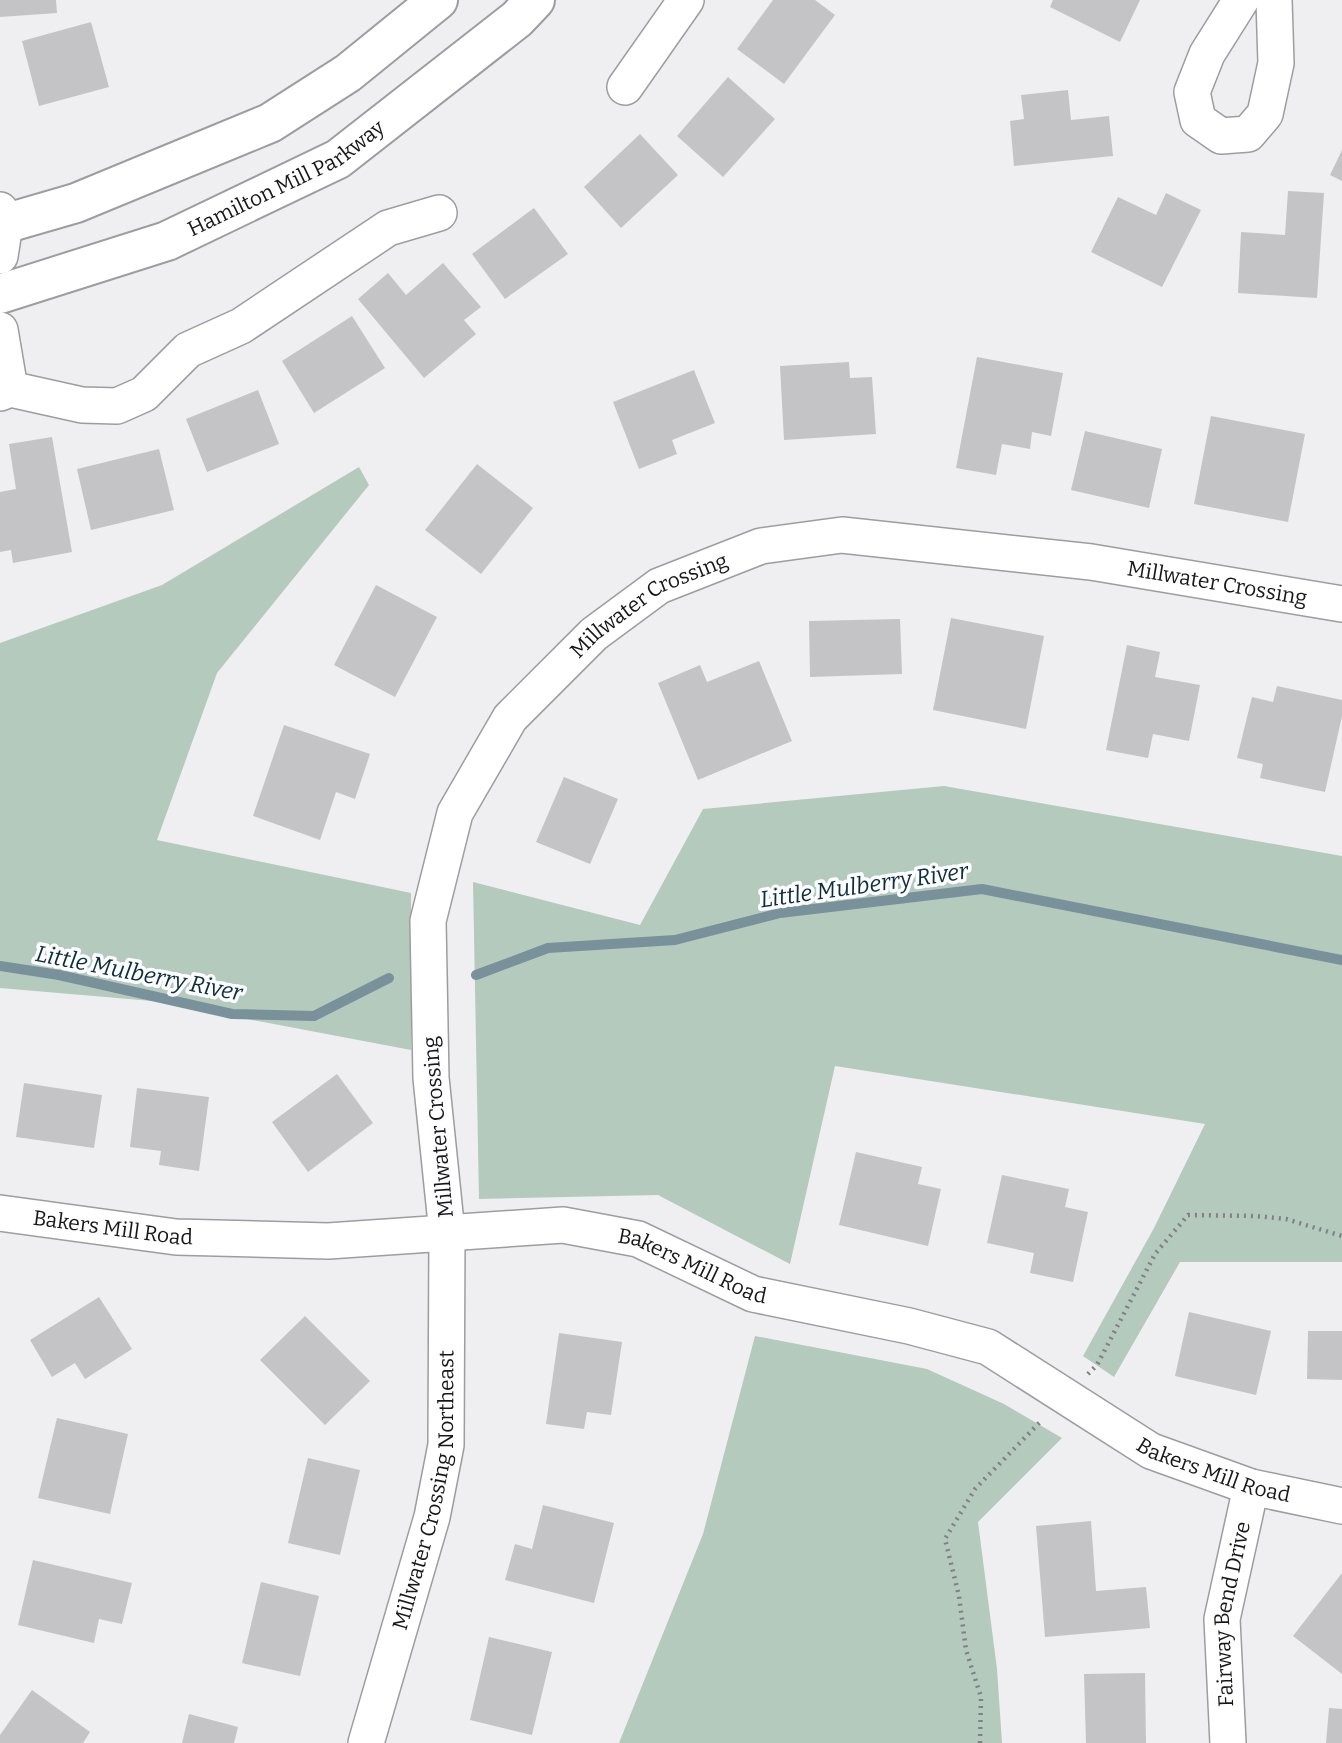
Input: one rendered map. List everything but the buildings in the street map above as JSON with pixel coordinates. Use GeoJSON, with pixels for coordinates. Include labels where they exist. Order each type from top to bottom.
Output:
{"type":"FeatureCollection","features":[{"type":"Feature","properties":{"kind":"street"},"geometry":{"type":"LineString","coordinates":[[1,229],[76,203],[270,123],[348,73],[438,0]]}},
{"type":"Feature","properties":{"kind":"street","name":"Hamilton Mill Parkway"},"geometry":{"type":"LineString","coordinates":[[0,293],[167,240],[338,159],[517,19],[535,0]]}},
{"type":"Feature","properties":{"kind":"street"},"geometry":{"type":"LineString","coordinates":[[625,87],[686,0]]}},
{"type":"Feature","properties":{"kind":"street"},"geometry":{"type":"LineString","coordinates":[[1241,0],[1207,54],[1192,92],[1198,120],[1221,136],[1248,134],[1265,114],[1276,63],[1274,0]]}},
{"type":"Feature","properties":{"kind":"street"},"geometry":{"type":"LineString","coordinates":[[0,330],[5,391],[82,405],[117,406],[144,394],[188,350],[241,326],[388,228],[439,213]]}},
{"type":"Feature","properties":{"kind":"street","name":"Millwater Crossing"},"geometry":{"type":"LineString","coordinates":[[447,1233],[432,1079],[428,921],[455,813],[510,718],[594,634],[659,586],[761,546],[842,535],[1091,562],[1342,604]]}},
{"type":"Feature","properties":{"kind":"street","name":"Bakers Mill Road"},"geometry":{"type":"LineString","coordinates":[[0,1213],[176,1237],[328,1241],[563,1225],[638,1239],[753,1294],[909,1326],[988,1347],[1151,1451],[1251,1487],[1342,1506]]}},
{"type":"Feature","properties":{"kind":"street","name":"Millwater Crossing Northeast"},"geometry":{"type":"LineString","coordinates":[[366,1743],[432,1517],[446,1445],[447,1233]]}},
{"type":"Feature","properties":{"kind":"street","name":"Fairway Bend Drive"},"geometry":{"type":"LineString","coordinates":[[1228,1743],[1222,1619],[1251,1487]]}},
{"type":"Feature","properties":{"kind":"path"},"geometry":{"type":"LineString","coordinates":[[1097,1365],[1155,1254],[1188,1215],[1286,1219],[1342,1236]]}},
{"type":"Feature","properties":{"kind":"path"},"geometry":{"type":"LineString","coordinates":[[980,1743],[981,1697],[966,1650],[959,1596],[945,1539],[975,1489],[1030,1433]]}},
{"type":"Feature","properties":{"kind":"green space"},"geometry":{"type":"Polygon","coordinates":[[[359,467],[369,485],[217,673],[157,840],[411,893],[411,1050],[152,1001],[0,988],[0,643],[162,585],[359,467]]]}},
{"type":"Feature","properties":{"kind":"green space"},"geometry":{"type":"Polygon","coordinates":[[[944,786],[1342,856],[1342,1262],[1180,1262],[1114,1377],[1083,1356],[1154,1228],[1205,1124],[835,1066],[790,1264],[658,1195],[479,1199],[473,882],[640,925],[703,809],[944,786]]]}},
{"type":"Feature","properties":{"kind":"green space"},"geometry":{"type":"Polygon","coordinates":[[[755,1336],[927,1369],[1004,1404],[1062,1438],[978,1522],[997,1669],[1002,1743],[619,1743],[703,1534],[755,1336]]]}},
{"type":"Feature","properties":{"kind":"waterway","name":"Little Mulberry River"},"geometry":{"type":"LineString","coordinates":[[476,975],[548,948],[675,940],[780,913],[982,889],[1342,960]]}},
{"type":"Feature","properties":{"kind":"waterway","name":"Little Mulberry River"},"geometry":{"type":"LineString","coordinates":[[0,966],[59,975],[232,1014],[314,1016],[389,978]]}}]}
